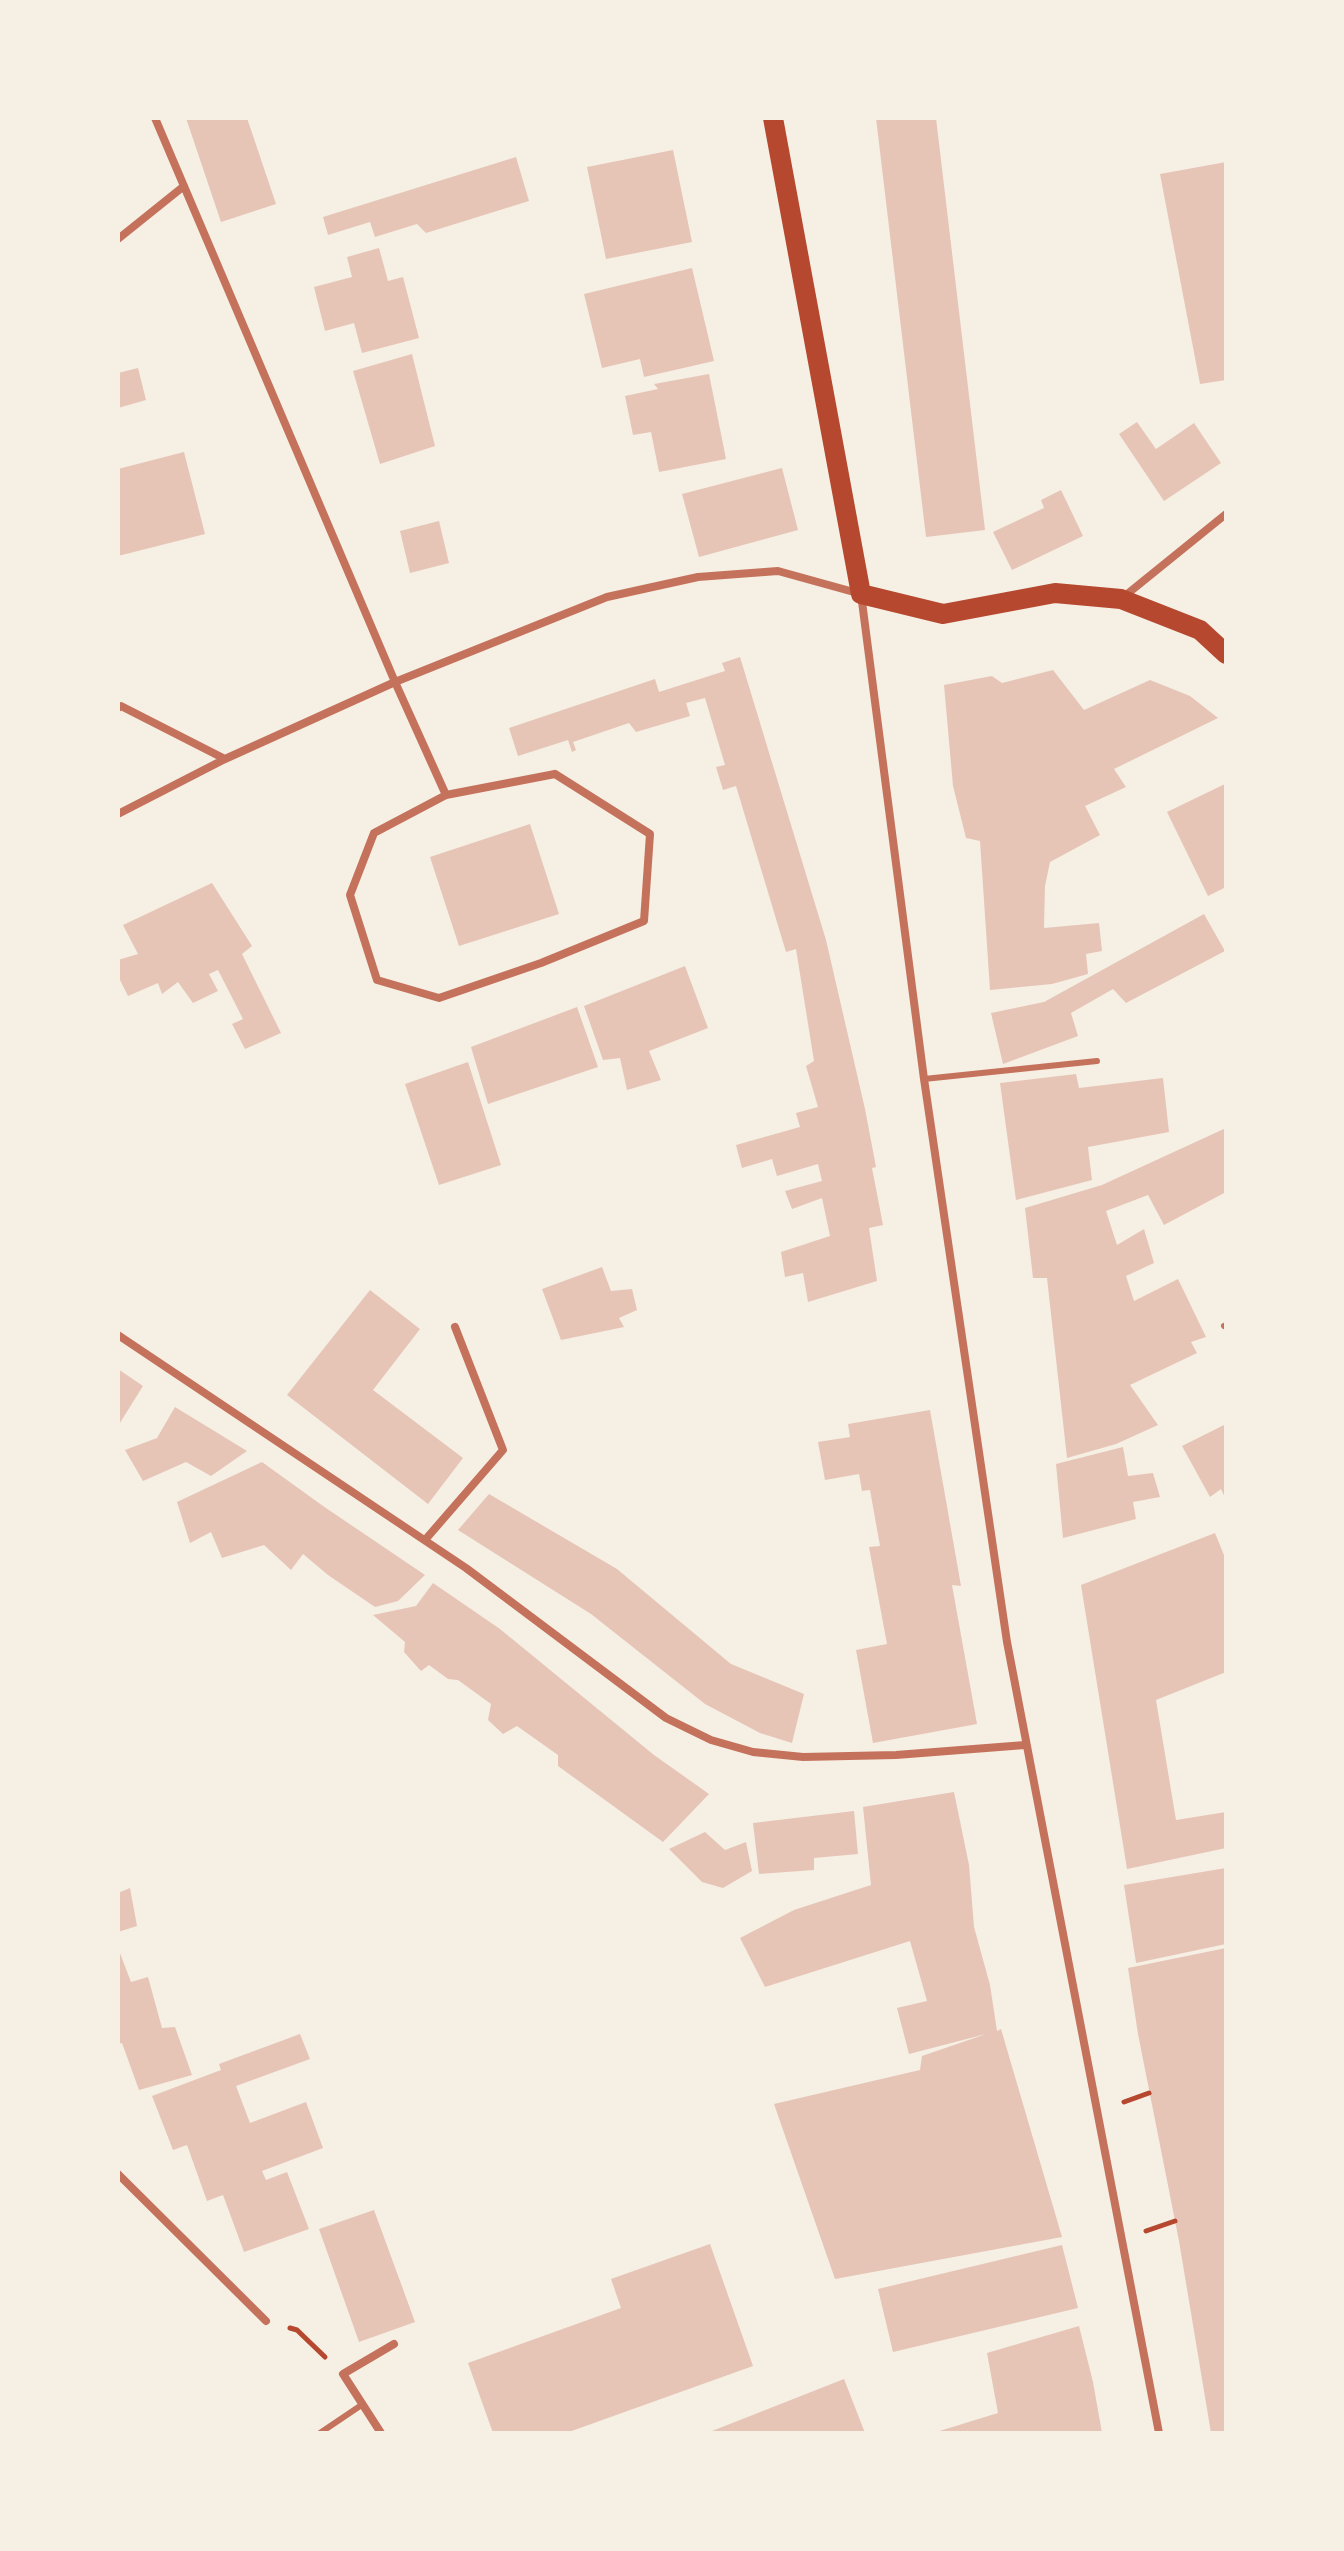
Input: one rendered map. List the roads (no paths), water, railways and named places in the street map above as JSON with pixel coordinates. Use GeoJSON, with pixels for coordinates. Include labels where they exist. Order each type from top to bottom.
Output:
{"type":"FeatureCollection","features":[{"type":"Feature","properties":{"kind":"main road"},"geometry":{"type":"LineString","coordinates":[[773,118],[861,594],[943,614],[1055,593],[1121,599],[1200,630],[1226,654]]}},
{"type":"Feature","properties":{"kind":"street"},"geometry":{"type":"LineString","coordinates":[[155,118],[446,795]]}},
{"type":"Feature","properties":{"kind":"street"},"geometry":{"type":"LineString","coordinates":[[118,239],[184,186]]}},
{"type":"Feature","properties":{"kind":"street"},"geometry":{"type":"LineString","coordinates":[[1121,599],[1226,514]]}},
{"type":"Feature","properties":{"kind":"street"},"geometry":{"type":"LineString","coordinates":[[118,814],[225,759],[395,682],[607,597],[698,577],[778,571],[861,594],[924,1079],[1004,1626],[1159,2433]]}},
{"type":"Feature","properties":{"kind":"street"},"geometry":{"type":"LineString","coordinates":[[118,708],[121,706],[225,759]]}},
{"type":"Feature","properties":{"kind":"street"},"geometry":{"type":"LineString","coordinates":[[555,774],[650,834],[644,921],[541,963],[439,998],[377,980],[350,895],[374,833],[446,795],[555,774]]}},
{"type":"Feature","properties":{"kind":"street"},"geometry":{"type":"LineString","coordinates":[[425,1540],[503,1450],[455,1327]]}},
{"type":"Feature","properties":{"kind":"street"},"geometry":{"type":"LineString","coordinates":[[118,1335],[425,1540],[543,1623],[666,1718],[711,1740],[753,1752],[803,1757],[896,1755],[1025,1745]]}},
{"type":"Feature","properties":{"kind":"street"},"geometry":{"type":"LineString","coordinates":[[118,2174],[266,2321]]}},
{"type":"Feature","properties":{"kind":"street"},"geometry":{"type":"LineString","coordinates":[[381,2433],[343,2374],[394,2344]]}},
{"type":"Feature","properties":{"kind":"lane"},"geometry":{"type":"LineString","coordinates":[[924,1079],[1097,1061]]}},
{"type":"Feature","properties":{"kind":"lane"},"geometry":{"type":"LineString","coordinates":[[320,2433],[363,2404]]}}]}
